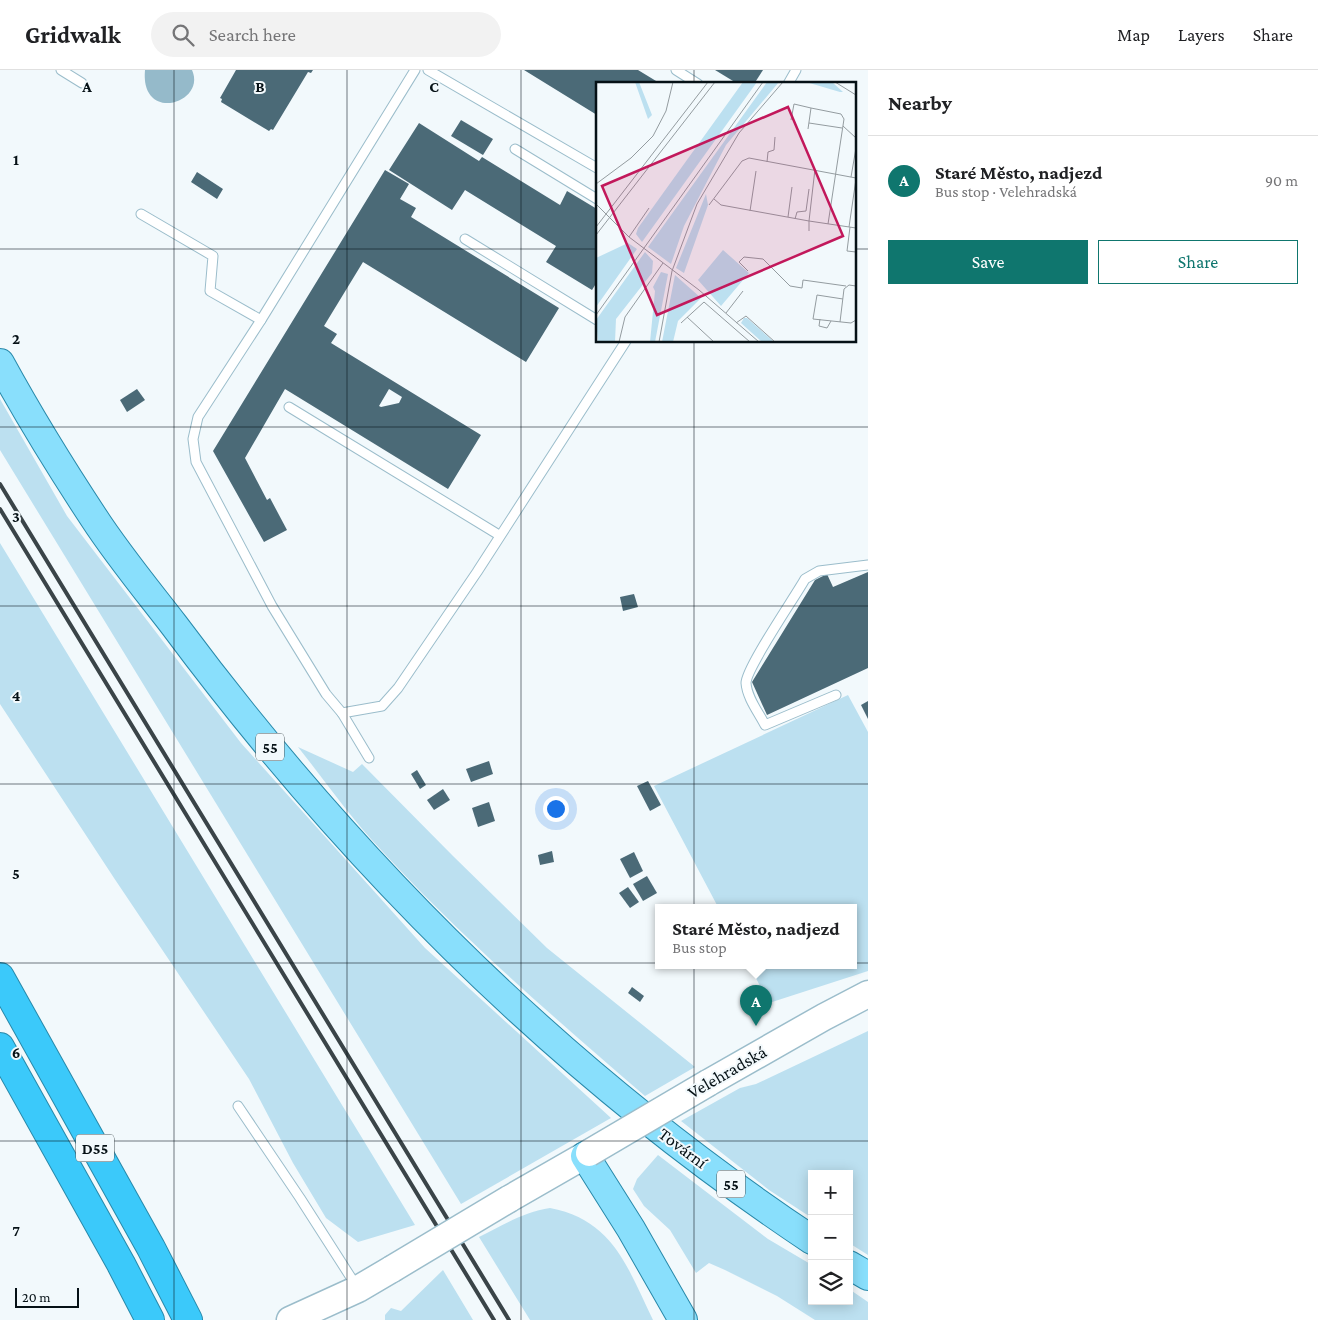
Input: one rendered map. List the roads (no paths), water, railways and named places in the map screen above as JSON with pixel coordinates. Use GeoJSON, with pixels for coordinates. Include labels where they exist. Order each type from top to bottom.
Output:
{"type":"FeatureCollection","features":[{"type":"Feature","properties":{"kind":"highway","name":"D55"},"geometry":{"type":"LineString","coordinates":[[0,978],[151,1248],[188,1320]]}},
{"type":"Feature","properties":{"kind":"highway","name":"D55"},"geometry":{"type":"LineString","coordinates":[[0,1047],[150,1320]]}},
{"type":"Feature","properties":{"kind":"main road","name":"Tovární"},"geometry":{"type":"LineString","coordinates":[[0,363],[27,411],[95,520],[225,694],[334,824],[416,911],[497,990],[652,1125],[808,1237]]}},
{"type":"Feature","properties":{"kind":"main road"},"geometry":{"type":"LineString","coordinates":[[587,1155],[683,1320]]}},
{"type":"Feature","properties":{"kind":"main road"},"geometry":{"type":"LineString","coordinates":[[853,1267],[868,1276]]}},
{"type":"Feature","properties":{"kind":"street","name":"Velehradská"},"geometry":{"type":"LineString","coordinates":[[290,1320],[358,1289],[708,1083],[816,1021],[868,994]]}},
{"type":"Feature","properties":{"kind":"lane"},"geometry":{"type":"LineString","coordinates":[[61,70],[82,83]]}},
{"type":"Feature","properties":{"kind":"lane"},"geometry":{"type":"LineString","coordinates":[[369,758],[342,713],[326,694],[272,606],[196,462],[193,439],[198,417],[261,320],[415,70]]}},
{"type":"Feature","properties":{"kind":"lane"},"geometry":{"type":"LineString","coordinates":[[428,70],[596,167]]}},
{"type":"Feature","properties":{"kind":"lane"},"geometry":{"type":"LineString","coordinates":[[676,70],[695,82]]}},
{"type":"Feature","properties":{"kind":"lane"},"geometry":{"type":"LineString","coordinates":[[789,82],[796,70]]}},
{"type":"Feature","properties":{"kind":"lane"},"geometry":{"type":"LineString","coordinates":[[515,148],[596,198]]}},
{"type":"Feature","properties":{"kind":"lane"},"geometry":{"type":"LineString","coordinates":[[141,214],[213,256],[210,291],[261,320]]}},
{"type":"Feature","properties":{"kind":"lane"},"geometry":{"type":"LineString","coordinates":[[465,239],[596,319]]}},
{"type":"Feature","properties":{"kind":"lane"},"geometry":{"type":"LineString","coordinates":[[342,713],[382,706],[389,699],[477,572],[499,535],[625,342]]}},
{"type":"Feature","properties":{"kind":"lane"},"geometry":{"type":"LineString","coordinates":[[289,407],[499,535]]}},
{"type":"Feature","properties":{"kind":"lane"},"geometry":{"type":"LineString","coordinates":[[836,695],[765,725],[748,693],[746,682],[753,665],[805,579],[819,571],[868,565]]}},
{"type":"Feature","properties":{"kind":"lane"},"geometry":{"type":"LineString","coordinates":[[238,1106],[358,1289]]}},
{"type":"Feature","properties":{"kind":"railway"},"geometry":{"type":"LineString","coordinates":[[0,484],[509,1320]]}},
{"type":"Feature","properties":{"kind":"railway"},"geometry":{"type":"LineString","coordinates":[[0,509],[494,1320]]}},
{"type":"Feature","properties":{"kind":"place","name":"Staré Město, nadjezd"},"geometry":{"type":"Point","coordinates":[756,1026]}}]}
